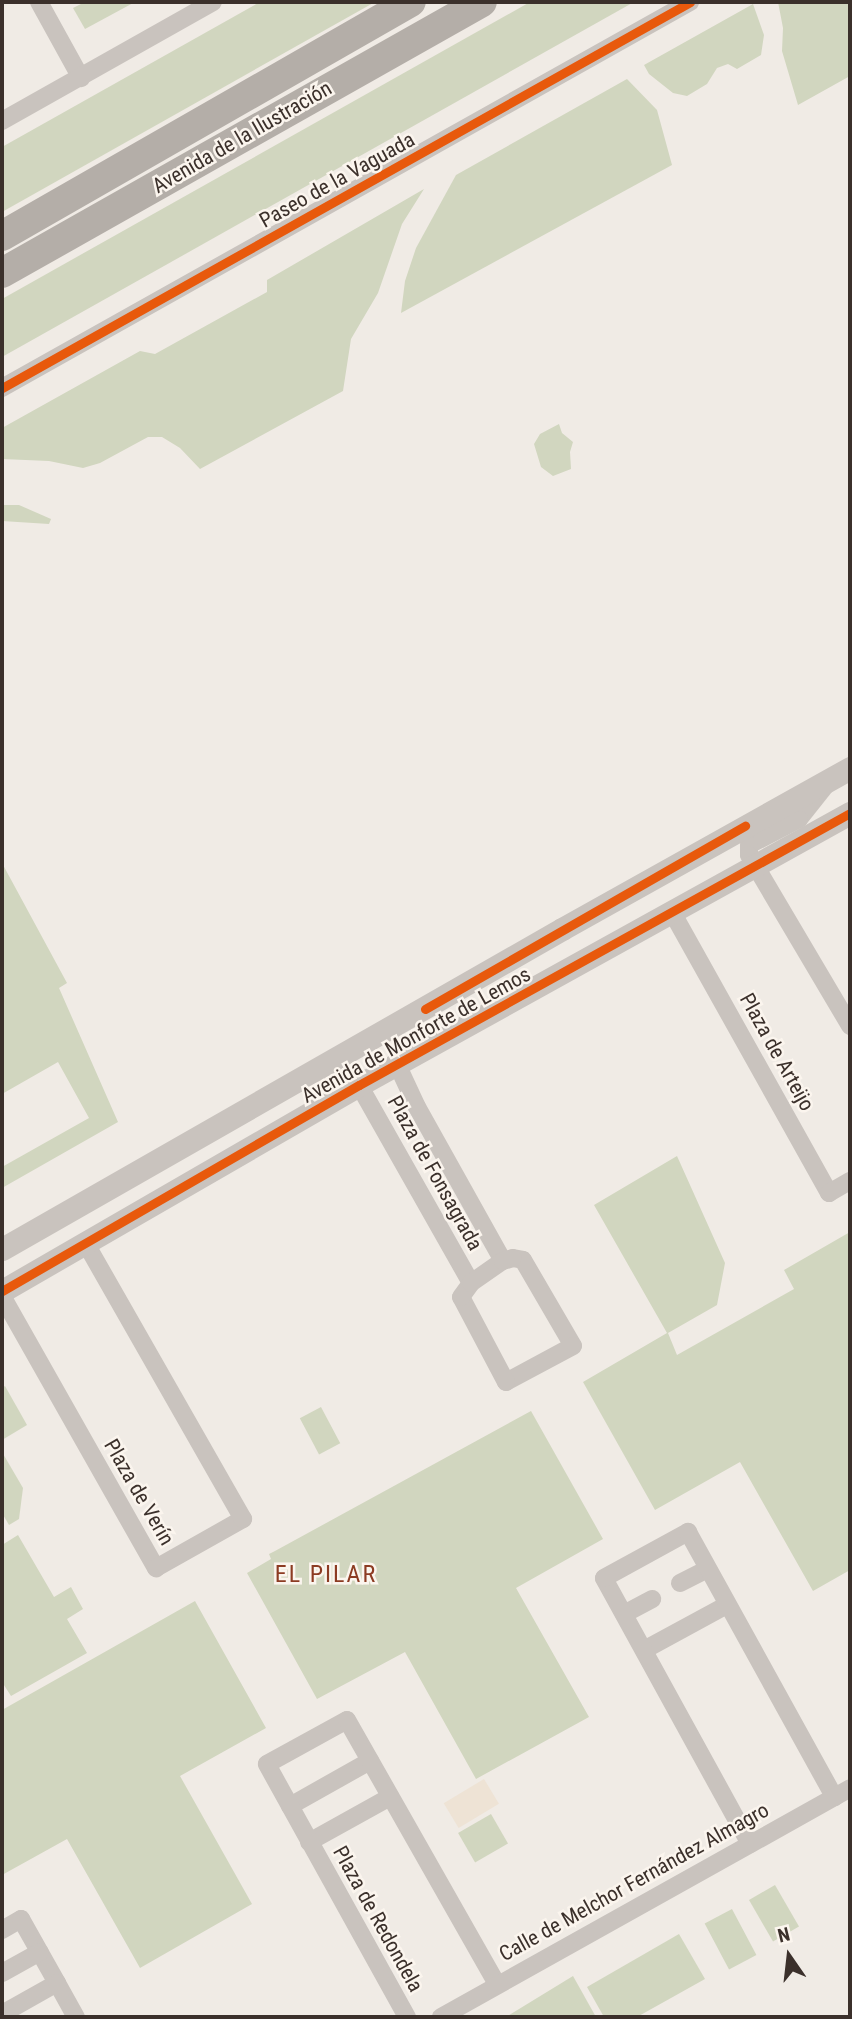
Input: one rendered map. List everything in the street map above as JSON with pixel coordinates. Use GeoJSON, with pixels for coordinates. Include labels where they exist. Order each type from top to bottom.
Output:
{"type":"FeatureCollection","features":[{"type":"Feature","properties":{"kind":"highway","name":"Avenida de la Ilustración"},"geometry":{"type":"LineString","coordinates":[[2,236],[411,2]]}},
{"type":"Feature","properties":{"kind":"highway","name":"Avenida de la Ilustración"},"geometry":{"type":"LineString","coordinates":[[2,273],[482,2]]}},
{"type":"Feature","properties":{"kind":"street"},"geometry":{"type":"LineString","coordinates":[[40,2],[81,78]]}},
{"type":"Feature","properties":{"kind":"street"},"geometry":{"type":"LineString","coordinates":[[2,121],[213,2]]}},
{"type":"Feature","properties":{"kind":"street","name":"Paseo de la Vaguada"},"geometry":{"type":"LineString","coordinates":[[2,388],[690,2]]}},
{"type":"Feature","properties":{"kind":"street"},"geometry":{"type":"LineString","coordinates":[[840,774],[799,819],[749,845],[749,855],[850,1026]]}},
{"type":"Feature","properties":{"kind":"street","name":"Avenida de Monforte de Lemos"},"geometry":{"type":"LineString","coordinates":[[2,1249],[562,929],[840,774]]}},
{"type":"Feature","properties":{"kind":"street","name":"Avenida de Monforte de Lemos"},"geometry":{"type":"LineString","coordinates":[[2,1293],[397,1064],[850,813]]}},
{"type":"Feature","properties":{"kind":"street","name":"Plaza de Arteijo"},"geometry":{"type":"LineString","coordinates":[[672,912],[829,1193],[850,1181]]}},
{"type":"Feature","properties":{"kind":"street","name":"Plaza de Fonsagrada"},"geometry":{"type":"LineString","coordinates":[[397,1064],[417,1107],[503,1261]]}},
{"type":"Feature","properties":{"kind":"street","name":"Plaza de Fonsagrada"},"geometry":{"type":"LineString","coordinates":[[359,1086],[471,1283]]}},
{"type":"Feature","properties":{"kind":"street","name":"Plaza de Verín"},"geometry":{"type":"LineString","coordinates":[[2,1293],[156,1568],[243,1519],[86,1244]]}},
{"type":"Feature","properties":{"kind":"street","name":"Plaza de Fonsagrada"},"geometry":{"type":"LineString","coordinates":[[523,1260],[573,1346],[506,1382],[463,1303],[462,1292],[503,1261],[523,1260]]}},
{"type":"Feature","properties":{"kind":"street"},"geometry":{"type":"LineString","coordinates":[[750,1844],[604,1578],[688,1532],[834,1797]]}},
{"type":"Feature","properties":{"kind":"street"},"geometry":{"type":"LineString","coordinates":[[680,1583],[708,1569]]}},
{"type":"Feature","properties":{"kind":"street"},"geometry":{"type":"LineString","coordinates":[[624,1614],[652,1599]]}},
{"type":"Feature","properties":{"kind":"street"},"geometry":{"type":"LineString","coordinates":[[644,1650],[727,1605]]}},
{"type":"Feature","properties":{"kind":"street","name":"Plaza de Redondela"},"geometry":{"type":"LineString","coordinates":[[407,2017],[267,1764],[347,1720],[498,1984]]}},
{"type":"Feature","properties":{"kind":"street"},"geometry":{"type":"LineString","coordinates":[[289,1806],[370,1761]]}},
{"type":"Feature","properties":{"kind":"street","name":"Calle de Melchor Fernández Almagro"},"geometry":{"type":"LineString","coordinates":[[441,2017],[850,1788]]}},
{"type":"Feature","properties":{"kind":"street","name":"Plaza de Redondela"},"geometry":{"type":"LineString","coordinates":[[309,1842],[390,1797]]}},
{"type":"Feature","properties":{"kind":"street"},"geometry":{"type":"LineString","coordinates":[[2,1930],[21,1919],[76,2017]]}},
{"type":"Feature","properties":{"kind":"street"},"geometry":{"type":"LineString","coordinates":[[2,1973],[40,1952]]}},
{"type":"Feature","properties":{"kind":"street"},"geometry":{"type":"LineString","coordinates":[[2,2014],[57,1983]]}},
{"type":"Feature","properties":{"kind":"green space"},"geometry":{"type":"Polygon","coordinates":[[[85,2],[135,2],[85,29],[73,8],[85,2]]]}},
{"type":"Feature","properties":{"kind":"green space"},"geometry":{"type":"Polygon","coordinates":[[[260,2],[375,2],[2,212],[2,147],[260,2]]]}},
{"type":"Feature","properties":{"kind":"green space"},"geometry":{"type":"Polygon","coordinates":[[[530,2],[634,2],[2,357],[2,299],[530,2]]]}},
{"type":"Feature","properties":{"kind":"green space"},"geometry":{"type":"Polygon","coordinates":[[[778,2],[850,2],[850,76],[798,105],[782,51],[783,28],[778,2]]]}},
{"type":"Feature","properties":{"kind":"green space"},"geometry":{"type":"Polygon","coordinates":[[[753,4],[764,35],[761,55],[737,69],[728,64],[717,68],[707,84],[687,96],[673,93],[649,74],[644,65],[753,4]]]}},
{"type":"Feature","properties":{"kind":"green space"},"geometry":{"type":"Polygon","coordinates":[[[627,79],[657,110],[672,165],[401,313],[405,281],[416,248],[456,175],[627,79]]]}},
{"type":"Feature","properties":{"kind":"green space"},"geometry":{"type":"Polygon","coordinates":[[[424,189],[402,224],[378,293],[351,339],[343,391],[200,469],[180,448],[162,437],[148,437],[100,463],[83,468],[49,461],[2,459],[2,428],[140,351],[155,354],[267,292],[267,280],[424,189]]]}},
{"type":"Feature","properties":{"kind":"green space"},"geometry":{"type":"Polygon","coordinates":[[[559,424],[562,433],[573,442],[570,452],[571,469],[553,476],[541,467],[534,444],[540,434],[559,424]]]}},
{"type":"Feature","properties":{"kind":"green space"},"geometry":{"type":"Polygon","coordinates":[[[2,505],[19,505],[51,519],[49,524],[2,521],[2,505]]]}},
{"type":"Feature","properties":{"kind":"green space"},"geometry":{"type":"Polygon","coordinates":[[[2,863],[67,983],[59,988],[118,1122],[2,1188],[2,1167],[89,1118],[58,1062],[2,1094],[2,863]]]}},
{"type":"Feature","properties":{"kind":"green space"},"geometry":{"type":"Polygon","coordinates":[[[677,1156],[725,1263],[717,1305],[668,1333],[677,1355],[794,1289],[784,1270],[850,1232],[850,1570],[813,1591],[740,1462],[655,1510],[583,1382],[667,1333],[594,1205],[677,1156]]]}},
{"type":"Feature","properties":{"kind":"green space"},"geometry":{"type":"Polygon","coordinates":[[[5,1386],[27,1425],[2,1440],[2,1388],[5,1386]]]}},
{"type":"Feature","properties":{"kind":"green space"},"geometry":{"type":"Polygon","coordinates":[[[321,1407],[340,1443],[319,1454],[300,1418],[321,1407]]]}},
{"type":"Feature","properties":{"kind":"green space"},"geometry":{"type":"Polygon","coordinates":[[[531,1411],[603,1539],[516,1588],[589,1717],[476,1779],[405,1652],[317,1699],[247,1573],[271,1559],[269,1554],[531,1411]]]}},
{"type":"Feature","properties":{"kind":"green space"},"geometry":{"type":"Polygon","coordinates":[[[2,1452],[23,1488],[19,1519],[9,1525],[2,1513],[2,1452]]]}},
{"type":"Feature","properties":{"kind":"green space"},"geometry":{"type":"Polygon","coordinates":[[[18,1535],[54,1597],[71,1587],[83,1609],[67,1619],[87,1653],[11,1696],[2,1682],[2,1545],[18,1535]]]}},
{"type":"Feature","properties":{"kind":"green space"},"geometry":{"type":"Polygon","coordinates":[[[195,1601],[266,1728],[180,1776],[252,1904],[140,1968],[67,1839],[2,1875],[2,1710],[195,1601]]]}},
{"type":"Feature","properties":{"kind":"green space"},"geometry":{"type":"Polygon","coordinates":[[[491,1814],[508,1843],[475,1862],[458,1833],[491,1814]]]}},
{"type":"Feature","properties":{"kind":"green space"},"geometry":{"type":"Polygon","coordinates":[[[775,1885],[799,1927],[773,1942],[749,1900],[775,1885]]]}},
{"type":"Feature","properties":{"kind":"green space"},"geometry":{"type":"Polygon","coordinates":[[[732,1909],[756,1955],[729,1969],[705,1924],[732,1909]]]}},
{"type":"Feature","properties":{"kind":"green space"},"geometry":{"type":"Polygon","coordinates":[[[679,1934],[705,1979],[637,2017],[604,2017],[587,1987],[679,1934]]]}},
{"type":"Feature","properties":{"kind":"green space"},"geometry":{"type":"Polygon","coordinates":[[[573,1976],[596,2017],[506,2017],[573,1976]]]}},
{"type":"Feature","properties":{"kind":"shaded area"},"geometry":{"type":"Polygon","coordinates":[[[484,1779],[499,1804],[459,1828],[444,1803],[484,1779]]]}},
{"type":"Feature","properties":{"kind":"cycle path"},"geometry":{"type":"LineString","coordinates":[[2,388],[690,2]]}},
{"type":"Feature","properties":{"kind":"cycle path"},"geometry":{"type":"LineString","coordinates":[[2,1291],[359,1085],[850,813]]}},
{"type":"Feature","properties":{"kind":"cycle path"},"geometry":{"type":"LineString","coordinates":[[425,1009],[745,826]]}},
{"type":"Feature","properties":{"kind":"district","name":"EL PILAR"},"geometry":{"type":"Point","coordinates":[326,1575]}}]}
